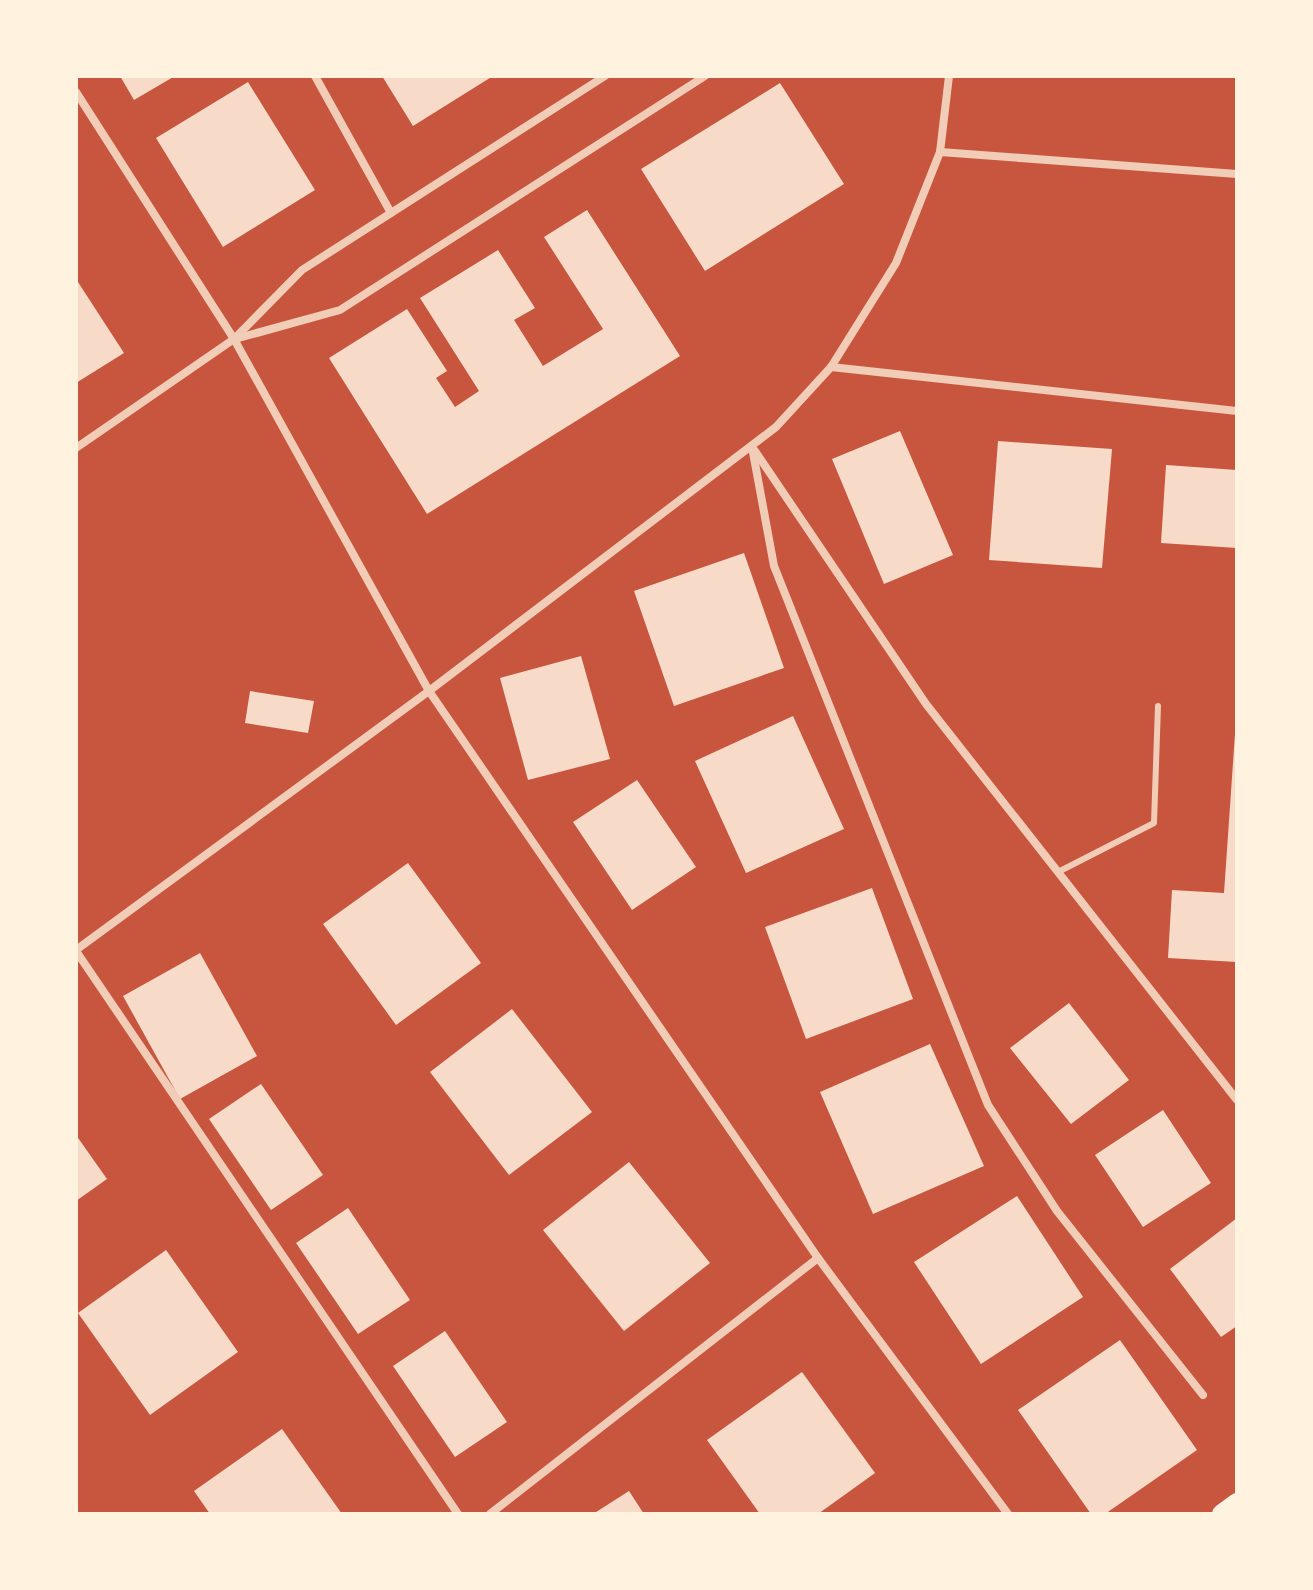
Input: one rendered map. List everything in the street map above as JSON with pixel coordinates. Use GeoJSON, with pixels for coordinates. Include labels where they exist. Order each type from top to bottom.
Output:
{"type":"FeatureCollection","features":[{"type":"Feature","properties":{"kind":"main road"},"geometry":{"type":"LineString","coordinates":[[1222,1514],[1237,1503]]}},
{"type":"Feature","properties":{"kind":"street"},"geometry":{"type":"LineString","coordinates":[[315,76],[391,213]]}},
{"type":"Feature","properties":{"kind":"street"},"geometry":{"type":"LineString","coordinates":[[76,448],[234,339],[302,270],[591,80],[605,76]]}},
{"type":"Feature","properties":{"kind":"street"},"geometry":{"type":"LineString","coordinates":[[234,339],[340,310],[705,76]]}},
{"type":"Feature","properties":{"kind":"street"},"geometry":{"type":"LineString","coordinates":[[458,1514],[76,950],[429,691],[776,427],[831,367],[896,263],[940,152],[949,76]]}},
{"type":"Feature","properties":{"kind":"street"},"geometry":{"type":"LineString","coordinates":[[76,92],[234,339],[429,691],[818,1258],[1008,1514]]}},
{"type":"Feature","properties":{"kind":"street"},"geometry":{"type":"LineString","coordinates":[[940,152],[1237,174]]}},
{"type":"Feature","properties":{"kind":"street"},"geometry":{"type":"LineString","coordinates":[[831,367],[1237,411]]}},
{"type":"Feature","properties":{"kind":"street"},"geometry":{"type":"LineString","coordinates":[[752,447],[926,704],[1237,1100]]}},
{"type":"Feature","properties":{"kind":"street"},"geometry":{"type":"LineString","coordinates":[[752,447],[774,566],[988,1105],[1057,1211],[1203,1395]]}},
{"type":"Feature","properties":{"kind":"street"},"geometry":{"type":"LineString","coordinates":[[490,1514],[818,1258]]}},
{"type":"Feature","properties":{"kind":"lane"},"geometry":{"type":"LineString","coordinates":[[1058,872],[1154,823],[1158,706]]}},
{"type":"Feature","properties":{"kind":"building"},"geometry":{"type":"Polygon","coordinates":[[[120,76],[175,76],[134,100],[120,76]]]}},
{"type":"Feature","properties":{"kind":"building"},"geometry":{"type":"Polygon","coordinates":[[[382,76],[493,76],[413,126],[382,76]]]}},
{"type":"Feature","properties":{"kind":"building"},"geometry":{"type":"Polygon","coordinates":[[[248,82],[315,190],[223,247],[156,138],[248,82]]]}},
{"type":"Feature","properties":{"kind":"building"},"geometry":{"type":"Polygon","coordinates":[[[780,83],[844,184],[705,271],[641,169],[780,83]]]}},
{"type":"Feature","properties":{"kind":"building"},"geometry":{"type":"Polygon","coordinates":[[[587,210],[680,356],[427,514],[329,358],[407,309],[447,371],[436,378],[455,407],[479,391],[420,298],[498,250],[535,308],[514,320],[543,366],[603,329],[544,237],[587,210]]]}},
{"type":"Feature","properties":{"kind":"building"},"geometry":{"type":"Polygon","coordinates":[[[76,279],[124,353],[76,383],[76,279]]]}},
{"type":"Feature","properties":{"kind":"building"},"geometry":{"type":"Polygon","coordinates":[[[900,431],[953,555],[884,584],[832,459],[900,431]]]}},
{"type":"Feature","properties":{"kind":"building"},"geometry":{"type":"Polygon","coordinates":[[[998,441],[1112,449],[1102,568],[989,560],[998,441]]]}},
{"type":"Feature","properties":{"kind":"building"},"geometry":{"type":"Polygon","coordinates":[[[1166,465],[1237,470],[1237,548],[1161,543],[1166,465]]]}},
{"type":"Feature","properties":{"kind":"building"},"geometry":{"type":"Polygon","coordinates":[[[744,553],[784,668],[674,706],[634,591],[744,553]]]}},
{"type":"Feature","properties":{"kind":"building"},"geometry":{"type":"Polygon","coordinates":[[[581,656],[610,759],[528,780],[500,678],[581,656]]]}},
{"type":"Feature","properties":{"kind":"building"},"geometry":{"type":"Polygon","coordinates":[[[250,691],[314,701],[308,733],[245,723],[250,691]]]}},
{"type":"Feature","properties":{"kind":"building"},"geometry":{"type":"Polygon","coordinates":[[[793,716],[844,829],[746,873],[695,761],[793,716]]]}},
{"type":"Feature","properties":{"kind":"building"},"geometry":{"type":"Polygon","coordinates":[[[1235,734],[1237,962],[1168,958],[1172,890],[1224,893],[1235,734]]]}},
{"type":"Feature","properties":{"kind":"building"},"geometry":{"type":"Polygon","coordinates":[[[637,780],[696,867],[632,910],[573,822],[637,780]]]}},
{"type":"Feature","properties":{"kind":"building"},"geometry":{"type":"Polygon","coordinates":[[[408,863],[481,963],[396,1025],[323,924],[408,863]]]}},
{"type":"Feature","properties":{"kind":"building"},"geometry":{"type":"Polygon","coordinates":[[[872,888],[913,999],[806,1039],[765,927],[872,888]]]}},
{"type":"Feature","properties":{"kind":"building"},"geometry":{"type":"Polygon","coordinates":[[[200,953],[257,1056],[180,1099],[123,996],[200,953]]]}},
{"type":"Feature","properties":{"kind":"building"},"geometry":{"type":"Polygon","coordinates":[[[1069,1003],[1129,1080],[1071,1124],[1010,1048],[1069,1003]]]}},
{"type":"Feature","properties":{"kind":"building"},"geometry":{"type":"Polygon","coordinates":[[[512,1009],[592,1112],[509,1175],[430,1072],[512,1009]]]}},
{"type":"Feature","properties":{"kind":"building"},"geometry":{"type":"Polygon","coordinates":[[[930,1044],[984,1166],[873,1214],[820,1092],[930,1044]]]}},
{"type":"Feature","properties":{"kind":"building"},"geometry":{"type":"Polygon","coordinates":[[[261,1084],[323,1175],[271,1210],[209,1119],[261,1084]]]}},
{"type":"Feature","properties":{"kind":"building"},"geometry":{"type":"Polygon","coordinates":[[[1163,1110],[1211,1183],[1143,1227],[1095,1155],[1163,1110]]]}},
{"type":"Feature","properties":{"kind":"building"},"geometry":{"type":"Polygon","coordinates":[[[76,1135],[107,1179],[76,1201],[76,1135]]]}},
{"type":"Feature","properties":{"kind":"building"},"geometry":{"type":"Polygon","coordinates":[[[629,1162],[710,1263],[624,1331],[543,1230],[629,1162]]]}},
{"type":"Feature","properties":{"kind":"building"},"geometry":{"type":"Polygon","coordinates":[[[1017,1196],[1083,1297],[981,1364],[914,1262],[1017,1196]]]}},
{"type":"Feature","properties":{"kind":"building"},"geometry":{"type":"Polygon","coordinates":[[[348,1208],[410,1300],[358,1334],[296,1243],[348,1208]]]}},
{"type":"Feature","properties":{"kind":"building"},"geometry":{"type":"Polygon","coordinates":[[[1237,1218],[1237,1326],[1221,1337],[1170,1269],[1237,1218]]]}},
{"type":"Feature","properties":{"kind":"building"},"geometry":{"type":"Polygon","coordinates":[[[166,1250],[238,1352],[150,1415],[78,1313],[166,1250]]]}},
{"type":"Feature","properties":{"kind":"building"},"geometry":{"type":"Polygon","coordinates":[[[445,1331],[507,1422],[455,1457],[393,1366],[445,1331]]]}},
{"type":"Feature","properties":{"kind":"building"},"geometry":{"type":"Polygon","coordinates":[[[1120,1340],[1197,1450],[1105,1514],[1091,1514],[1018,1410],[1120,1340]]]}},
{"type":"Feature","properties":{"kind":"building"},"geometry":{"type":"Polygon","coordinates":[[[802,1372],[875,1473],[818,1514],[760,1514],[707,1440],[802,1372]]]}},
{"type":"Feature","properties":{"kind":"building"},"geometry":{"type":"Polygon","coordinates":[[[282,1429],[342,1514],[210,1514],[194,1491],[282,1429]]]}},
{"type":"Feature","properties":{"kind":"building"},"geometry":{"type":"Polygon","coordinates":[[[629,1491],[644,1514],[593,1514],[629,1491]]]}}]}
